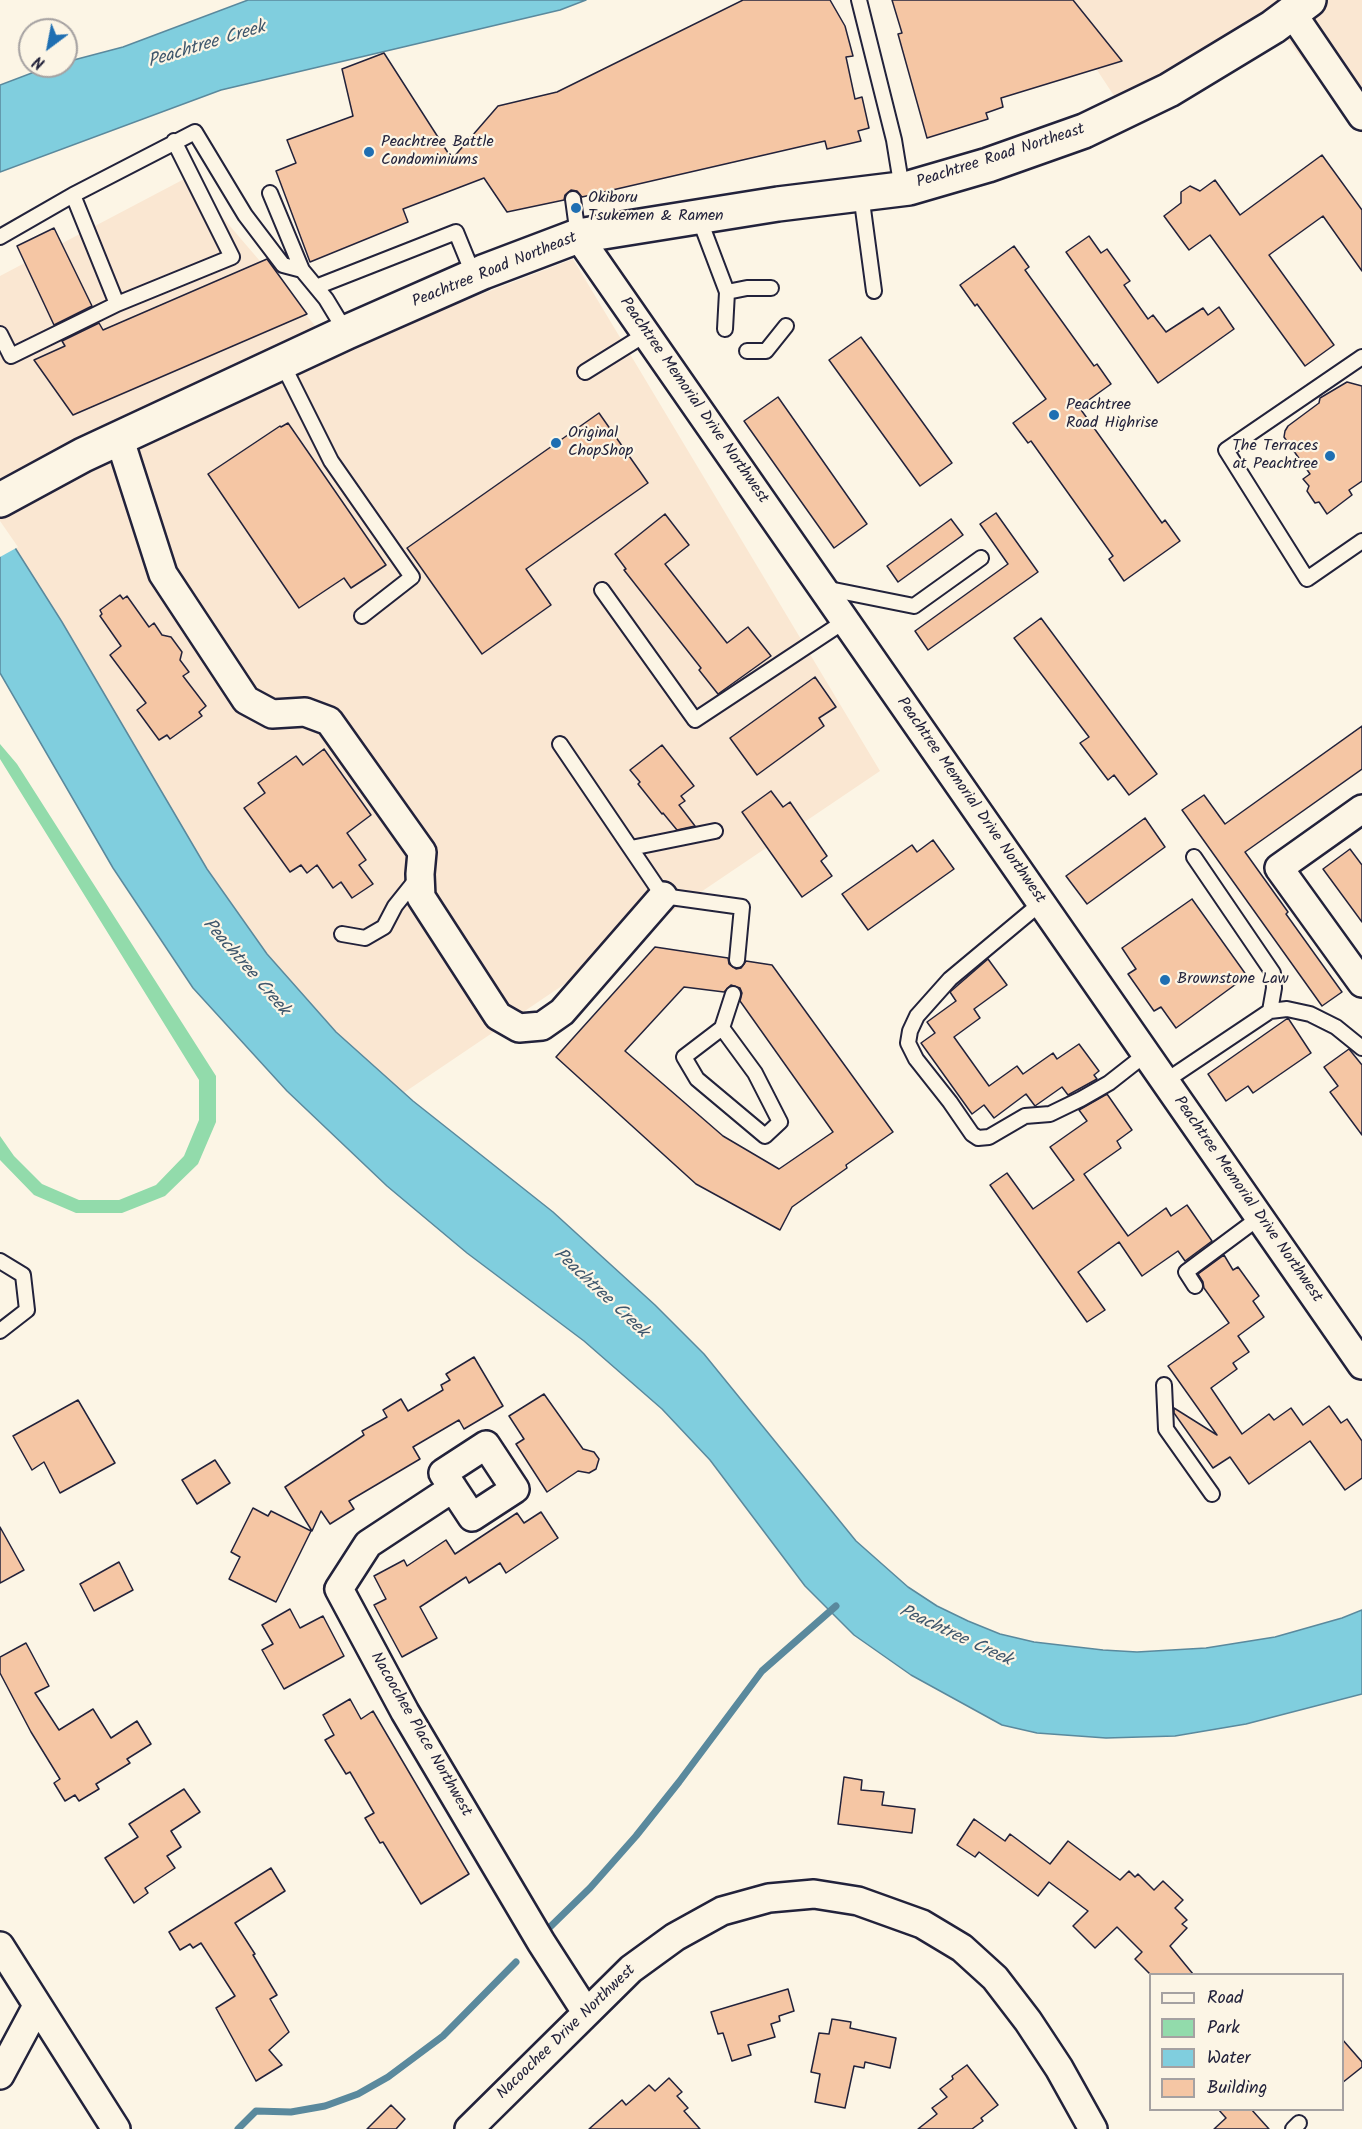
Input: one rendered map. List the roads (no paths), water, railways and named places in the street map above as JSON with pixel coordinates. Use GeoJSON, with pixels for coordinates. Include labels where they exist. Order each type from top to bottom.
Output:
{"type":"FeatureCollection","features":[{"type":"Feature","properties":{"kind":"highway","name":"Peachtree Road Northeast"},"geometry":{"type":"LineString","coordinates":[[0,500],[83,454],[347,332],[474,276],[578,236],[778,204],[902,189],[987,165],[1084,131],[1169,90],[1273,27],[1293,4]]}},
{"type":"Feature","properties":{"kind":"street"},"geometry":{"type":"LineString","coordinates":[[1293,4],[1362,116]]}},
{"type":"Feature","properties":{"kind":"street","name":"Peachtree Memorial Drive Northwest"},"geometry":{"type":"LineString","coordinates":[[578,236],[1361,1363]]}},
{"type":"Feature","properties":{"kind":"street"},"geometry":{"type":"LineString","coordinates":[[119,437],[163,574],[246,700],[272,714],[305,712],[329,721],[423,852],[420,874],[422,897],[498,1016],[519,1028],[542,1026],[562,1012],[663,896]]}},
{"type":"Feature","properties":{"kind":"street"},"geometry":{"type":"LineString","coordinates":[[1362,809],[1279,868],[1362,982]]}},
{"type":"Feature","properties":{"kind":"street","name":"Nacoochee Place Northwest"},"geometry":{"type":"LineString","coordinates":[[453,1488],[368,1544],[339,1589],[405,1712],[541,1942],[586,2012]]}},
{"type":"Feature","properties":{"kind":"street","name":"Nacoochee Drive Northwest"},"geometry":{"type":"LineString","coordinates":[[469,2129],[630,1969],[675,1937],[722,1911],[769,1898],[814,1894],[858,1901],[922,1924],[962,1948],[995,1978],[1028,2021],[1059,2068],[1093,2129]]}},
{"type":"Feature","properties":{"kind":"street"},"geometry":{"type":"LineString","coordinates":[[0,1946],[116,2129]]}},
{"type":"Feature","properties":{"kind":"street"},"geometry":{"type":"LineString","coordinates":[[0,2075],[37,2006]]}},
{"type":"Feature","properties":{"kind":"lane"},"geometry":{"type":"LineString","coordinates":[[859,0],[894,140],[902,189]]}},
{"type":"Feature","properties":{"kind":"lane"},"geometry":{"type":"LineString","coordinates":[[0,237],[73,195],[195,132],[244,215],[283,265],[302,270]]}},
{"type":"Feature","properties":{"kind":"lane"},"geometry":{"type":"LineString","coordinates":[[0,334],[11,356],[117,304],[232,257],[174,141]]}},
{"type":"Feature","properties":{"kind":"lane"},"geometry":{"type":"LineString","coordinates":[[270,192],[302,270],[326,299],[347,332]]}},
{"type":"Feature","properties":{"kind":"lane"},"geometry":{"type":"LineString","coordinates":[[861,194],[874,291]]}},
{"type":"Feature","properties":{"kind":"lane"},"geometry":{"type":"LineString","coordinates":[[73,195],[117,304]]}},
{"type":"Feature","properties":{"kind":"lane"},"geometry":{"type":"LineString","coordinates":[[573,199],[578,236]]}},
{"type":"Feature","properties":{"kind":"lane"},"geometry":{"type":"LineString","coordinates":[[699,218],[727,292],[725,329]]}},
{"type":"Feature","properties":{"kind":"lane"},"geometry":{"type":"LineString","coordinates":[[316,287],[456,232],[474,276]]}},
{"type":"Feature","properties":{"kind":"lane"},"geometry":{"type":"LineString","coordinates":[[727,292],[747,288],[771,288]]}},
{"type":"Feature","properties":{"kind":"lane"},"geometry":{"type":"LineString","coordinates":[[747,351],[766,351],[786,326]]}},
{"type":"Feature","properties":{"kind":"lane"},"geometry":{"type":"LineString","coordinates":[[585,372],[646,334]]}},
{"type":"Feature","properties":{"kind":"lane"},"geometry":{"type":"LineString","coordinates":[[1362,357],[1226,450],[1307,579],[1362,541]]}},
{"type":"Feature","properties":{"kind":"lane"},"geometry":{"type":"LineString","coordinates":[[282,363],[331,461],[412,577],[362,616]]}},
{"type":"Feature","properties":{"kind":"lane"},"geometry":{"type":"LineString","coordinates":[[822,587],[914,606],[981,558]]}},
{"type":"Feature","properties":{"kind":"lane"},"geometry":{"type":"LineString","coordinates":[[602,590],[695,720],[845,621]]}},
{"type":"Feature","properties":{"kind":"lane"},"geometry":{"type":"LineString","coordinates":[[560,744],[663,896],[742,907],[737,960]]}},
{"type":"Feature","properties":{"kind":"lane"},"geometry":{"type":"LineString","coordinates":[[631,848],[714,831]]}},
{"type":"Feature","properties":{"kind":"lane"},"geometry":{"type":"LineString","coordinates":[[1194,857],[1273,973],[1274,988],[1270,1011]]}},
{"type":"Feature","properties":{"kind":"lane"},"geometry":{"type":"LineString","coordinates":[[342,934],[365,938],[384,927],[394,906],[420,874]]}},
{"type":"Feature","properties":{"kind":"lane"},"geometry":{"type":"LineString","coordinates":[[1041,903],[950,979],[917,1016],[910,1031],[908,1043],[916,1059],[972,1134],[978,1138],[989,1137],[1025,1116],[1050,1114],[1081,1099],[1108,1083],[1146,1054]]}},
{"type":"Feature","properties":{"kind":"lane"},"geometry":{"type":"LineString","coordinates":[[722,1028],[755,1073],[780,1122],[765,1136],[697,1079],[684,1057],[722,1028],[733,994]]}},
{"type":"Feature","properties":{"kind":"lane"},"geometry":{"type":"LineString","coordinates":[[1164,1082],[1270,1011],[1287,1009],[1310,1014],[1336,1027],[1362,1048]]}},
{"type":"Feature","properties":{"kind":"lane"},"geometry":{"type":"LineString","coordinates":[[1195,1286],[1186,1272],[1260,1217]]}},
{"type":"Feature","properties":{"kind":"lane"},"geometry":{"type":"LineString","coordinates":[[0,1261],[23,1275],[27,1310],[0,1331]]}},
{"type":"Feature","properties":{"kind":"lane"},"geometry":{"type":"LineString","coordinates":[[1164,1385],[1166,1428],[1212,1494]]}},
{"type":"Feature","properties":{"kind":"water","name":"Peachtree Creek"},"geometry":{"type":"Polygon","coordinates":[[[248,0],[586,0],[560,10],[221,90],[0,172],[0,85],[19,78],[78,78],[78,59],[123,47],[248,0]]]}},
{"type":"Feature","properties":{"kind":"water","name":"Peachtree Creek"},"geometry":{"type":"Polygon","coordinates":[[[0,524],[62,622],[207,869],[267,954],[336,1032],[413,1101],[553,1212],[655,1305],[704,1354],[856,1541],[908,1587],[937,1606],[1000,1634],[1034,1642],[1137,1652],[1206,1648],[1275,1637],[1362,1610],[1362,1694],[1246,1724],[1175,1736],[1106,1738],[1037,1733],[1002,1725],[911,1675],[854,1635],[805,1586],[710,1460],[662,1409],[584,1341],[467,1253],[387,1186],[287,1091],[193,988],[113,868],[0,673],[0,524]]]}},
{"type":"Feature","properties":{"kind":"waterway"},"geometry":{"type":"LineString","coordinates":[[549,1928],[590,1888],[636,1836],[762,1671],[836,1606]]}},
{"type":"Feature","properties":{"kind":"waterway"},"geometry":{"type":"LineString","coordinates":[[238,2129],[256,2111],[291,2112],[325,2106],[358,2094],[388,2077],[443,2036],[516,1962]]}},
{"type":"Feature","properties":{"kind":"place","name":"Peachtree Battle Condominiums"},"geometry":{"type":"Point","coordinates":[369,152]}},
{"type":"Feature","properties":{"kind":"place","name":"Okiboru Tsukemen & Ramen"},"geometry":{"type":"Point","coordinates":[576,208]}},
{"type":"Feature","properties":{"kind":"place","name":"Peachtree Road Highrise"},"geometry":{"type":"Point","coordinates":[1054,415]}},
{"type":"Feature","properties":{"kind":"place","name":"Original ChopShop"},"geometry":{"type":"Point","coordinates":[556,443]}},
{"type":"Feature","properties":{"kind":"place","name":"The Terraces at Peachtree"},"geometry":{"type":"Point","coordinates":[1330,456]}},
{"type":"Feature","properties":{"kind":"place","name":"Brownstone Law"},"geometry":{"type":"Point","coordinates":[1165,980]}}]}
